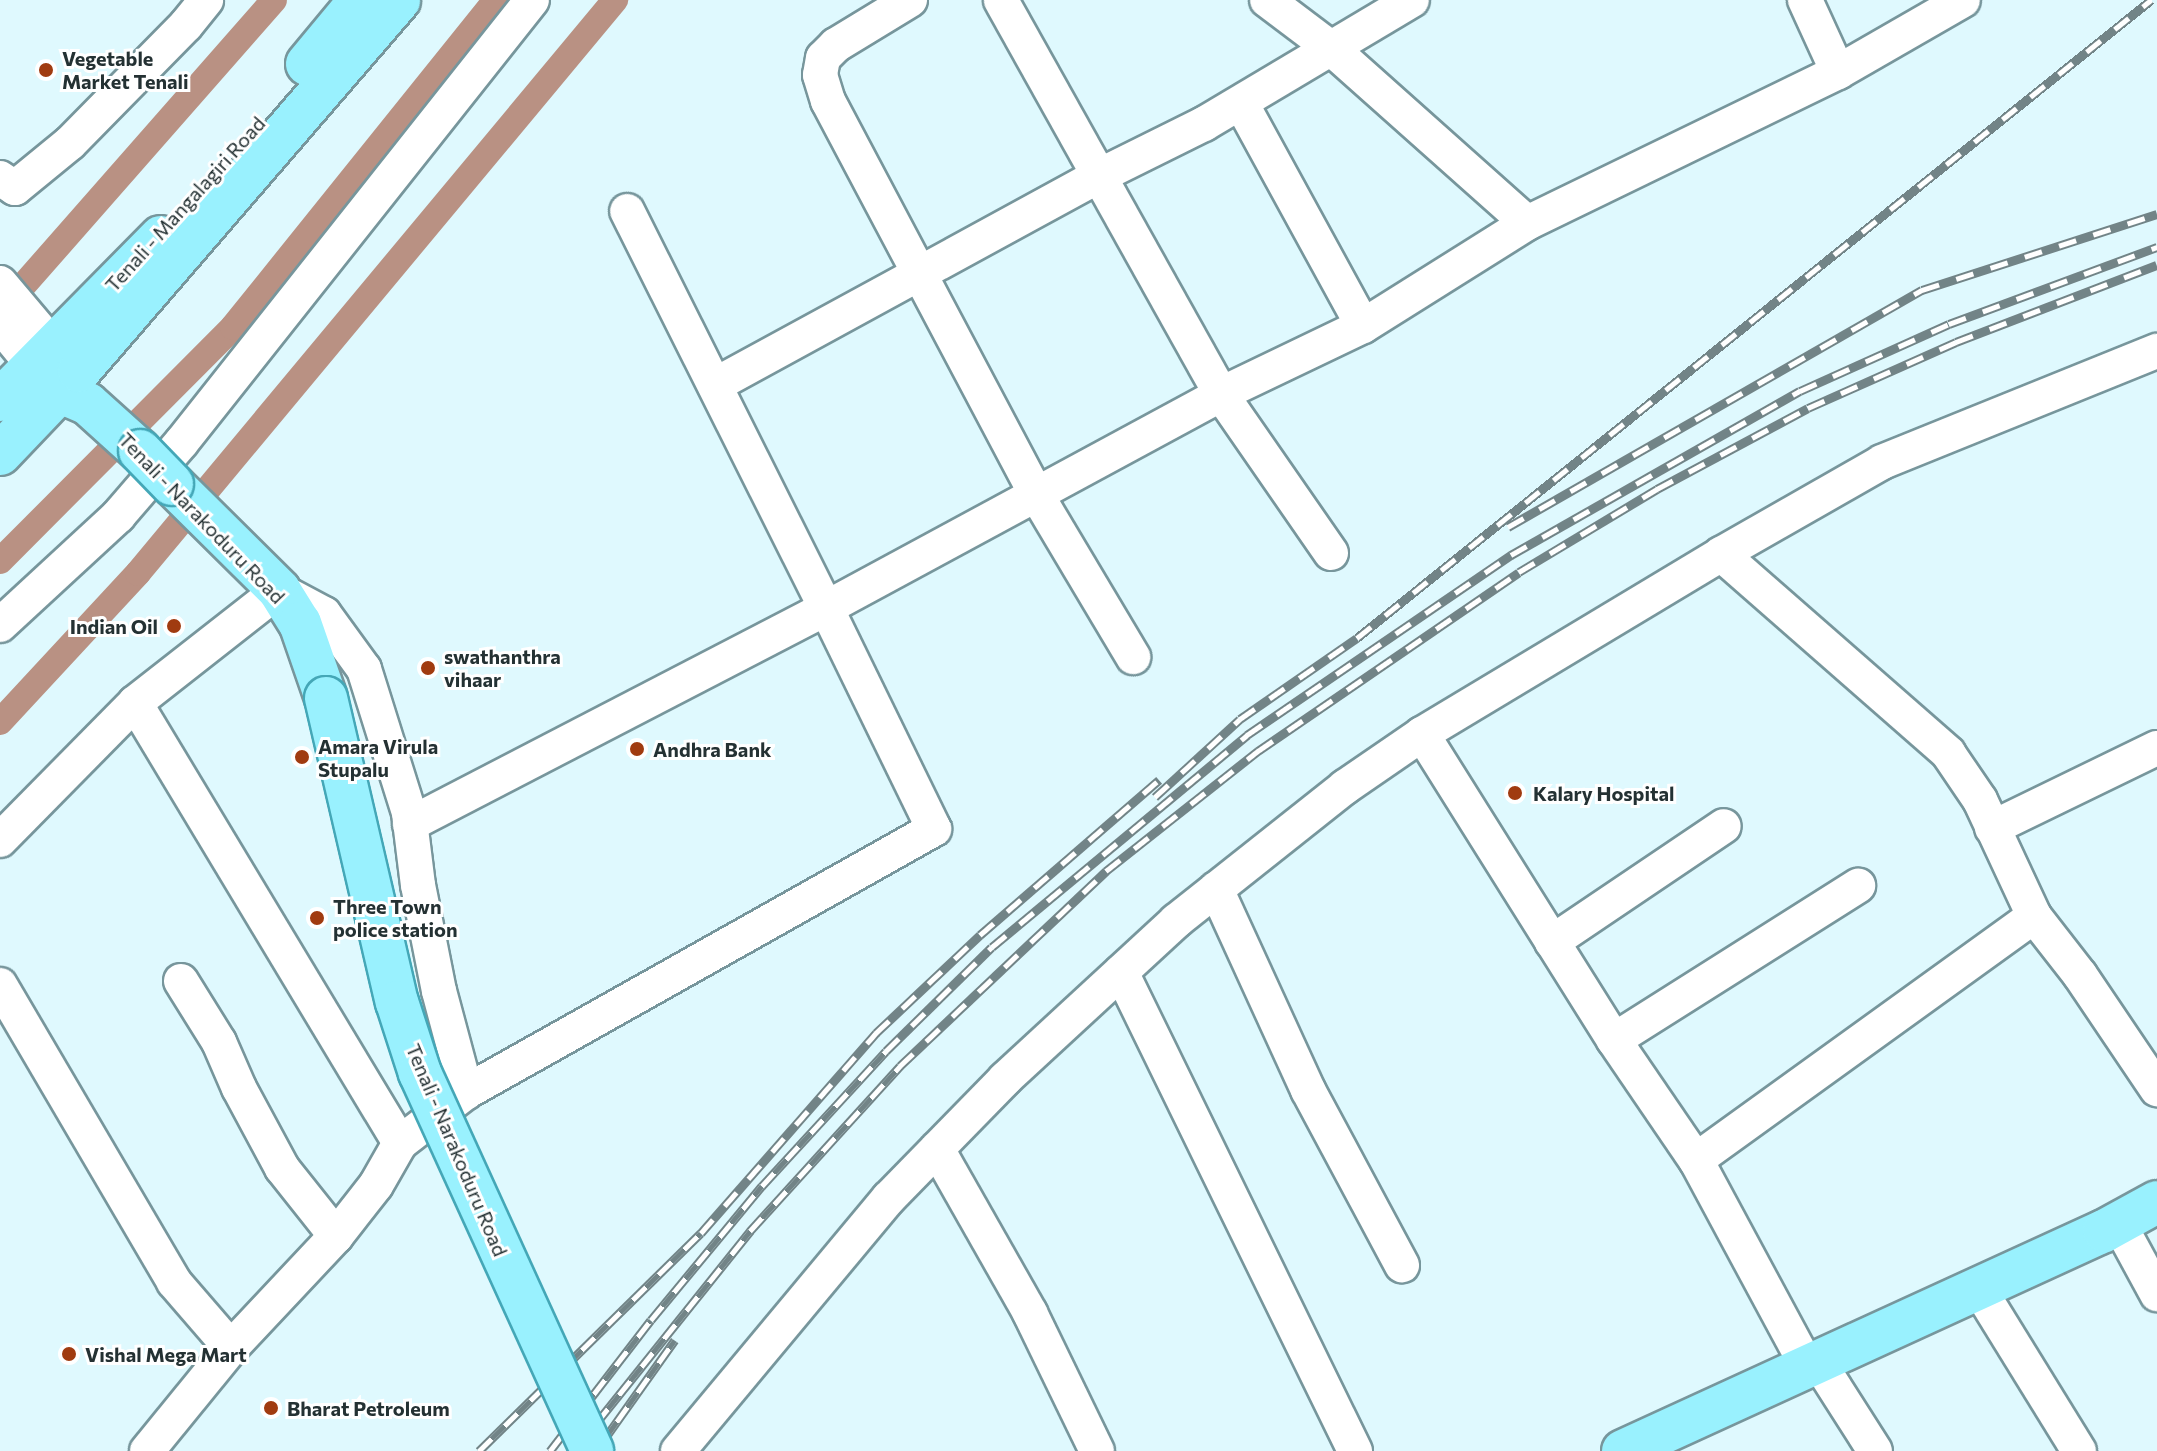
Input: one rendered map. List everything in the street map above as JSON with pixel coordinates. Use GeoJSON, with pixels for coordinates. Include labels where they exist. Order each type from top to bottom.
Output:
{"type":"FeatureCollection","features":[{"type":"Feature","properties":{"kind":"main road","name":"Tenali - Mangalagiri Road"},"geometry":{"type":"LineString","coordinates":[[216,192],[360,0]]}},
{"type":"Feature","properties":{"kind":"main road"},"geometry":{"type":"LineString","coordinates":[[0,400],[46,360],[216,192],[399,0]]}},
{"type":"Feature","properties":{"kind":"main road"},"geometry":{"type":"LineString","coordinates":[[0,454],[46,360]]}},
{"type":"Feature","properties":{"kind":"main road","name":"Tenali - Narakoduru Road"},"geometry":{"type":"LineString","coordinates":[[46,360],[266,578],[300,623],[326,698],[397,1002],[420,1073],[592,1451]]}},
{"type":"Feature","properties":{"kind":"main road"},"geometry":{"type":"LineString","coordinates":[[1632,1449],[2119,1224],[2157,1202]]}},
{"type":"Feature","properties":{"kind":"street"},"geometry":{"type":"LineString","coordinates":[[0,178],[15,188],[70,143],[206,0]]}},
{"type":"Feature","properties":{"kind":"street"},"geometry":{"type":"LineString","coordinates":[[0,625],[118,516],[181,443],[532,0]]}},
{"type":"Feature","properties":{"kind":"street"},"geometry":{"type":"LineString","coordinates":[[910,0],[836,45],[823,58],[820,75],[828,101],[916,274],[1036,494],[1133,657]]}},
{"type":"Feature","properties":{"kind":"street"},"geometry":{"type":"LineString","coordinates":[[1001,0],[1097,177],[1221,394],[1331,553]]}},
{"type":"Feature","properties":{"kind":"street"},"geometry":{"type":"LineString","coordinates":[[1267,0],[1332,49],[1527,223]]}},
{"type":"Feature","properties":{"kind":"street"},"geometry":{"type":"LineString","coordinates":[[715,385],[916,274],[1241,103],[1412,0]]}},
{"type":"Feature","properties":{"kind":"street"},"geometry":{"type":"LineString","coordinates":[[1805,0],[1838,72]]}},
{"type":"Feature","properties":{"kind":"street"},"geometry":{"type":"LineString","coordinates":[[410,824],[826,608],[1221,394],[1363,326],[1527,223],[1838,72],[1963,0]]}},
{"type":"Feature","properties":{"kind":"street"},"geometry":{"type":"LineString","coordinates":[[1241,103],[1363,326]]}},
{"type":"Feature","properties":{"kind":"street"},"geometry":{"type":"LineString","coordinates":[[147,1451],[231,1348],[336,1236],[376,1185],[400,1143],[466,1092],[934,829],[627,211]]}},
{"type":"Feature","properties":{"kind":"street"},"geometry":{"type":"LineString","coordinates":[[0,283],[46,360]]}},
{"type":"Feature","properties":{"kind":"street"},"geometry":{"type":"LineString","coordinates":[[678,1451],[889,1198],[1005,1079],[1216,889],[1345,787],[1422,734],[1721,554],[1882,462],[2157,351]]}},
{"type":"Feature","properties":{"kind":"street"},"geometry":{"type":"LineString","coordinates":[[1721,554],[1948,753],[1980,800],[2034,916],[2123,1035],[2157,1089]]}},
{"type":"Feature","properties":{"kind":"street"},"geometry":{"type":"LineString","coordinates":[[0,840],[135,703],[266,578],[324,614],[364,669],[410,824],[418,885],[439,991],[466,1092]]}},
{"type":"Feature","properties":{"kind":"street"},"geometry":{"type":"LineString","coordinates":[[135,703],[400,1143]]}},
{"type":"Feature","properties":{"kind":"street"},"geometry":{"type":"LineString","coordinates":[[1422,734],[1614,1040],[1696,1160],[1813,1365],[1875,1451]]}},
{"type":"Feature","properties":{"kind":"street"},"geometry":{"type":"LineString","coordinates":[[1992,828],[2157,748]]}},
{"type":"Feature","properties":{"kind":"street"},"geometry":{"type":"LineString","coordinates":[[1552,942],[1724,826]]}},
{"type":"Feature","properties":{"kind":"street"},"geometry":{"type":"LineString","coordinates":[[1614,1040],[1858,886]]}},
{"type":"Feature","properties":{"kind":"street"},"geometry":{"type":"LineString","coordinates":[[1216,889],[1308,1090],[1402,1265]]}},
{"type":"Feature","properties":{"kind":"street"},"geometry":{"type":"LineString","coordinates":[[1696,1160],[2034,916]]}},
{"type":"Feature","properties":{"kind":"street"},"geometry":{"type":"LineString","coordinates":[[1121,972],[1355,1451]]}},
{"type":"Feature","properties":{"kind":"street"},"geometry":{"type":"LineString","coordinates":[[181,981],[219,1042],[239,1088],[282,1168],[336,1236]]}},
{"type":"Feature","properties":{"kind":"street"},"geometry":{"type":"LineString","coordinates":[[0,985],[174,1282],[231,1348]]}},
{"type":"Feature","properties":{"kind":"street"},"geometry":{"type":"LineString","coordinates":[[937,1149],[1030,1313],[1097,1451]]}},
{"type":"Feature","properties":{"kind":"street"},"geometry":{"type":"LineString","coordinates":[[2119,1224],[2157,1294]]}},
{"type":"Feature","properties":{"kind":"street"},"geometry":{"type":"LineString","coordinates":[[1979,1289],[2079,1451]]}},
{"type":"Feature","properties":{"kind":"waterway"},"geometry":{"type":"LineString","coordinates":[[0,312],[274,0]]}},
{"type":"Feature","properties":{"kind":"waterway"},"geometry":{"type":"LineString","coordinates":[[0,561],[233,327],[496,0]]}},
{"type":"Feature","properties":{"kind":"waterway"},"geometry":{"type":"LineString","coordinates":[[0,722],[138,573],[615,0]]}},
{"type":"Feature","properties":{"kind":"railway"},"geometry":{"type":"LineString","coordinates":[[1155,797],[1240,719],[1357,638],[2151,0]]}},
{"type":"Feature","properties":{"kind":"railway"},"geometry":{"type":"LineString","coordinates":[[1508,527],[1922,290],[2157,214]]}},
{"type":"Feature","properties":{"kind":"railway"},"geometry":{"type":"LineString","coordinates":[[550,1451],[651,1320],[762,1186],[886,1051],[992,947],[1247,735],[1511,555],[1800,391],[1949,324],[2157,247]]}},
{"type":"Feature","properties":{"kind":"railway"},"geometry":{"type":"LineString","coordinates":[[574,1451],[750,1231],[900,1066],[1106,871],[1258,751],[1519,572],[1657,489],[1808,408],[1956,342],[2157,265]]}},
{"type":"Feature","properties":{"kind":"railway"},"geometry":{"type":"LineString","coordinates":[[479,1451],[701,1233],[876,1033],[980,935],[1159,780]]}},
{"type":"Feature","properties":{"kind":"railway"},"geometry":{"type":"LineString","coordinates":[[596,1451],[675,1340]]}},
{"type":"Feature","properties":{"kind":"place","name":"Vegetable Market Tenali"},"geometry":{"type":"Point","coordinates":[46,70]}},
{"type":"Feature","properties":{"kind":"place","name":"Indian Oil"},"geometry":{"type":"Point","coordinates":[174,626]}},
{"type":"Feature","properties":{"kind":"place","name":"swathanthra vihaar"},"geometry":{"type":"Point","coordinates":[428,668]}},
{"type":"Feature","properties":{"kind":"place","name":"Andhra Bank"},"geometry":{"type":"Point","coordinates":[637,749]}},
{"type":"Feature","properties":{"kind":"place","name":"Amara Virula Stupalu"},"geometry":{"type":"Point","coordinates":[302,757]}},
{"type":"Feature","properties":{"kind":"place","name":"Kalary Hospital"},"geometry":{"type":"Point","coordinates":[1515,793]}},
{"type":"Feature","properties":{"kind":"place","name":"Three Town police station"},"geometry":{"type":"Point","coordinates":[317,918]}},
{"type":"Feature","properties":{"kind":"place","name":"Vishal Mega Mart"},"geometry":{"type":"Point","coordinates":[69,1354]}},
{"type":"Feature","properties":{"kind":"place","name":"Bharat Petroleum"},"geometry":{"type":"Point","coordinates":[271,1408]}}]}
